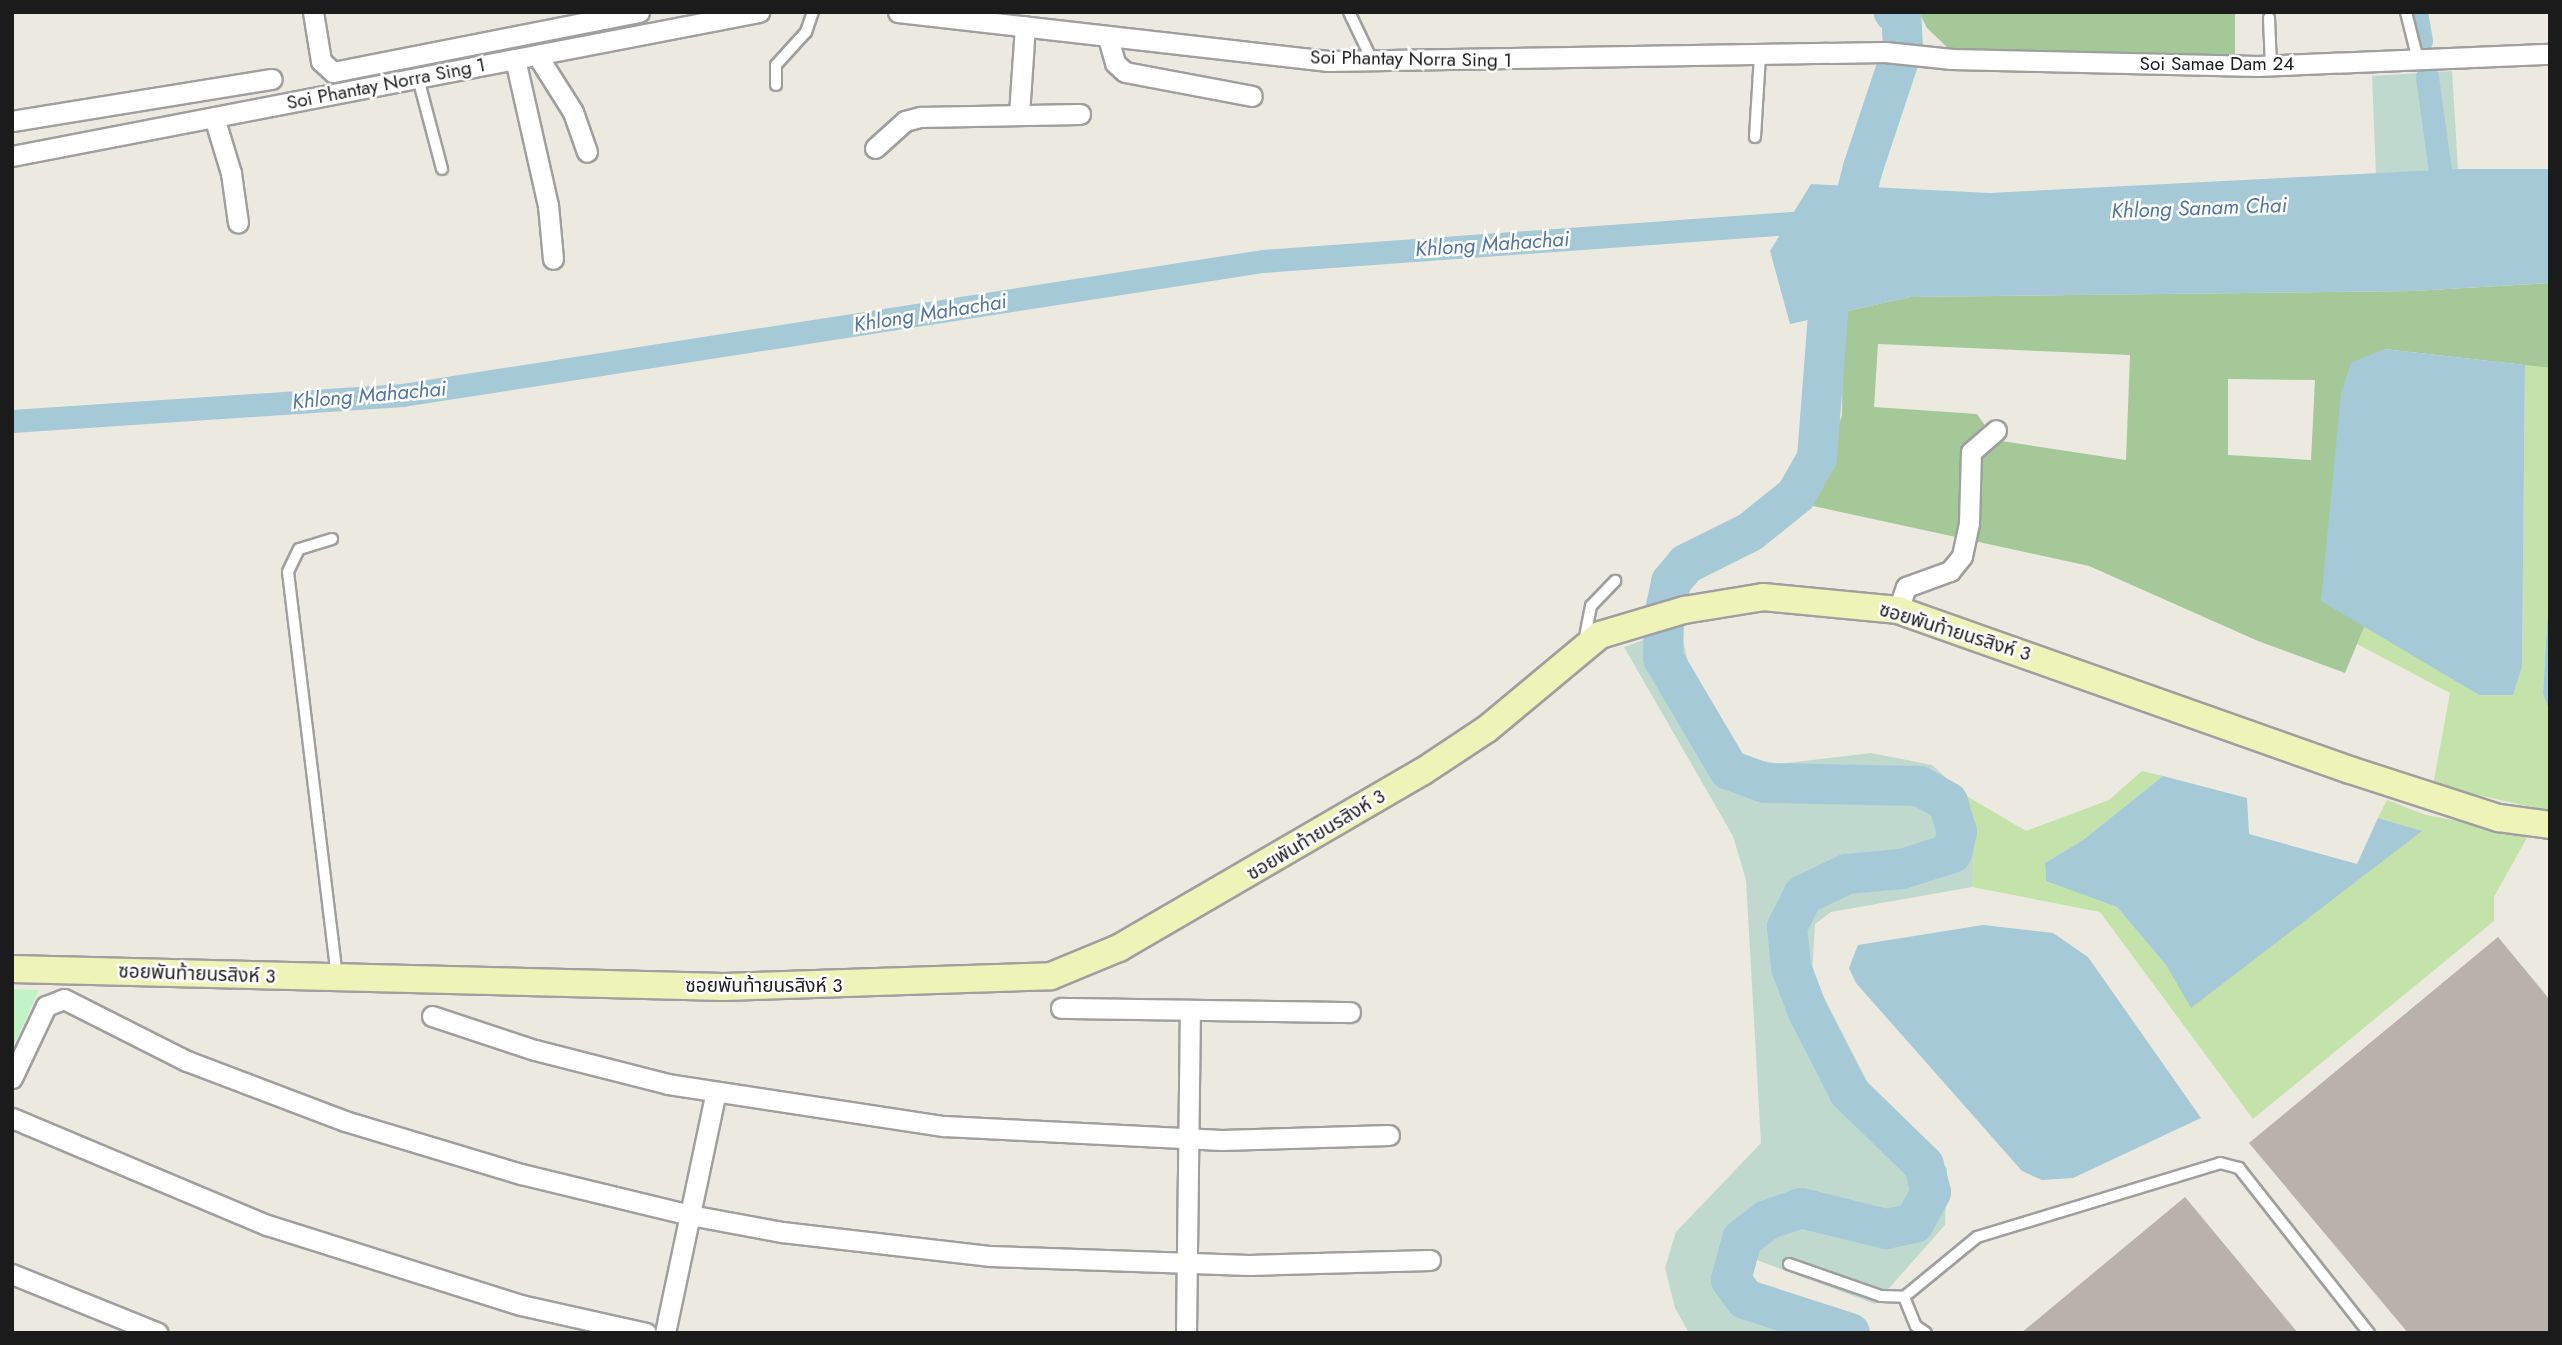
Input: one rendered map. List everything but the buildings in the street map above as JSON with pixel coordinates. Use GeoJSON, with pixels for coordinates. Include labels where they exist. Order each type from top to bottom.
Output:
{"type":"FeatureCollection","features":[{"type":"Feature","properties":{"kind":"street"},"geometry":{"type":"LineString","coordinates":[[313,12],[321,61],[333,72],[639,12]]}},
{"type":"Feature","properties":{"kind":"street","name":"Soi Phantay Norra Sing 1"},"geometry":{"type":"LineString","coordinates":[[12,156],[759,12]]}},
{"type":"Feature","properties":{"kind":"street","name":"Soi Phantay Norra Sing 1"},"geometry":{"type":"LineString","coordinates":[[898,12],[1328,61],[1760,57],[1885,52]]}},
{"type":"Feature","properties":{"kind":"street"},"geometry":{"type":"LineString","coordinates":[[1019,114],[1026,26]]}},
{"type":"Feature","properties":{"kind":"street"},"geometry":{"type":"LineString","coordinates":[[1108,38],[1115,63],[1125,72],[1252,96]]}},
{"type":"Feature","properties":{"kind":"street","name":"Soi Samae Dam 24"},"geometry":{"type":"LineString","coordinates":[[1885,52],[1952,60],[2271,66],[2550,54]]}},
{"type":"Feature","properties":{"kind":"street"},"geometry":{"type":"LineString","coordinates":[[537,55],[573,112],[587,152]]}},
{"type":"Feature","properties":{"kind":"street"},"geometry":{"type":"LineString","coordinates":[[515,59],[548,205],[553,260]]}},
{"type":"Feature","properties":{"kind":"street"},"geometry":{"type":"LineString","coordinates":[[12,121],[272,79]]}},
{"type":"Feature","properties":{"kind":"street"},"geometry":{"type":"LineString","coordinates":[[874,148],[905,121],[920,117],[1080,114]]}},
{"type":"Feature","properties":{"kind":"street"},"geometry":{"type":"LineString","coordinates":[[214,117],[231,173],[238,223]]}},
{"type":"Feature","properties":{"kind":"street"},"geometry":{"type":"LineString","coordinates":[[1898,610],[1906,587],[1950,571],[1962,556],[1969,523],[1970,452],[1996,430]]}},
{"type":"Feature","properties":{"kind":"street","name":"ซอยพันท้ายนรสิงห์ 3"},"geometry":{"type":"LineString","coordinates":[[12,969],[724,987],[1051,976],[1119,948],[1422,772],[1488,729],[1584,646],[1628,624],[1684,610],[1763,597],[1898,610],[2350,770],[2499,818],[2550,825]]}},
{"type":"Feature","properties":{"kind":"street"},"geometry":{"type":"LineString","coordinates":[[12,1078],[46,1006],[64,999],[187,1061],[345,1121],[521,1174],[690,1215],[978,1255],[1186,1264],[1430,1260]]}},
{"type":"Feature","properties":{"kind":"street"},"geometry":{"type":"LineString","coordinates":[[1061,1008],[1350,1012]]}},
{"type":"Feature","properties":{"kind":"street"},"geometry":{"type":"LineString","coordinates":[[1186,1333],[1190,1011]]}},
{"type":"Feature","properties":{"kind":"street"},"geometry":{"type":"LineString","coordinates":[[432,1016],[601,1068],[716,1092],[944,1126],[1188,1139],[1389,1135]]}},
{"type":"Feature","properties":{"kind":"street"},"geometry":{"type":"LineString","coordinates":[[665,1333],[716,1092]]}},
{"type":"Feature","properties":{"kind":"street"},"geometry":{"type":"LineString","coordinates":[[12,1118],[139,1176],[267,1226],[521,1305],[646,1333]]}},
{"type":"Feature","properties":{"kind":"street"},"geometry":{"type":"LineString","coordinates":[[12,1274],[158,1333]]}},
{"type":"Feature","properties":{"kind":"lane"},"geometry":{"type":"LineString","coordinates":[[776,85],[776,65],[806,32],[813,12]]}},
{"type":"Feature","properties":{"kind":"lane"},"geometry":{"type":"LineString","coordinates":[[1349,12],[1373,60]]}},
{"type":"Feature","properties":{"kind":"lane"},"geometry":{"type":"LineString","coordinates":[[2406,12],[2418,60]]}},
{"type":"Feature","properties":{"kind":"lane"},"geometry":{"type":"LineString","coordinates":[[2269,18],[2271,66]]}},
{"type":"Feature","properties":{"kind":"lane"},"geometry":{"type":"LineString","coordinates":[[1755,137],[1760,57]]}},
{"type":"Feature","properties":{"kind":"lane"},"geometry":{"type":"LineString","coordinates":[[418,78],[442,170]]}},
{"type":"Feature","properties":{"kind":"lane"},"geometry":{"type":"LineString","coordinates":[[332,539],[299,550],[288,572],[337,978]]}},
{"type":"Feature","properties":{"kind":"lane"},"geometry":{"type":"LineString","coordinates":[[1584,646],[1591,606],[1615,581]]}},
{"type":"Feature","properties":{"kind":"lane"},"geometry":{"type":"LineString","coordinates":[[1789,1264],[1881,1296],[1903,1297],[1977,1237],[2220,1163],[2239,1168],[2370,1333]]}},
{"type":"Feature","properties":{"kind":"lane"},"geometry":{"type":"LineString","coordinates":[[1903,1297],[1916,1326],[1926,1333]]}},
{"type":"Feature","properties":{"kind":"green space"},"geometry":{"type":"Polygon","coordinates":[[[1919,12],[2235,12],[2235,58],[1954,54],[1927,28],[1919,12]]]}},
{"type":"Feature","properties":{"kind":"green space"},"geometry":{"type":"Polygon","coordinates":[[[2452,71],[2458,169],[2376,175],[2372,76],[2452,71]]]}},
{"type":"Feature","properties":{"kind":"green space"},"geometry":{"type":"Polygon","coordinates":[[[2550,283],[2550,368],[2384,349],[2321,600],[2365,625],[2345,673],[2258,641],[2089,566],[1813,506],[1842,415],[1843,312],[1910,297],[2413,291],[2550,283]],[[1878,344],[1874,407],[1977,414],[1995,440],[2126,460],[2130,355],[1878,344]],[[2228,379],[2228,455],[2311,460],[2315,380],[2228,379]]]}},
{"type":"Feature","properties":{"kind":"green space"},"geometry":{"type":"Polygon","coordinates":[[[2525,365],[2550,368],[2550,573],[2543,694],[2550,712],[2550,811],[2433,785],[2450,693],[2357,644],[2365,625],[2479,695],[2513,695],[2522,667],[2525,365]]]}},
{"type":"Feature","properties":{"kind":"green space"},"geometry":{"type":"Polygon","coordinates":[[[1680,627],[1695,693],[1733,755],[1779,764],[1871,753],[1932,765],[1965,795],[1976,823],[1972,887],[1831,912],[1815,924],[1812,974],[1882,1110],[1947,1168],[1945,1225],[1875,1304],[1754,1259],[1740,1310],[1821,1333],[1689,1333],[1675,1308],[1665,1268],[1676,1232],[1761,1143],[1746,880],[1733,836],[1624,647],[1680,627]]]}},
{"type":"Feature","properties":{"kind":"green space"},"geometry":{"type":"Polygon","coordinates":[[[2142,771],[2163,776],[2083,840],[2045,863],[2046,880],[2117,907],[2166,965],[2191,1007],[2421,831],[2378,818],[2387,800],[2426,815],[2529,834],[2494,897],[2494,921],[2253,1119],[2100,912],[1972,887],[1976,823],[1965,795],[2026,831],[2109,800],[2142,771]]]}},
{"type":"Feature","properties":{"kind":"green space"},"geometry":{"type":"Polygon","coordinates":[[[12,989],[39,990],[12,1049],[12,989]]]}},
{"type":"Feature","properties":{"kind":"water","name":"Khlong Sanam Chai"},"geometry":{"type":"Polygon","coordinates":[[[2458,169],[2550,169],[2550,283],[2413,291],[1910,297],[1790,324],[1770,251],[1811,184],[1990,193],[2458,169]]]}},
{"type":"Feature","properties":{"kind":"water"},"geometry":{"type":"Polygon","coordinates":[[[2384,349],[2525,365],[2522,667],[2513,695],[2479,695],[2321,601],[2341,393],[2351,363],[2384,349]]]}},
{"type":"Feature","properties":{"kind":"water"},"geometry":{"type":"Polygon","coordinates":[[[2550,573],[2550,712],[2543,694],[2550,573]]]}},
{"type":"Feature","properties":{"kind":"water"},"geometry":{"type":"Polygon","coordinates":[[[2163,776],[2247,798],[2249,834],[2357,864],[2378,818],[2422,831],[2191,1008],[2166,965],[2117,907],[2046,881],[2045,863],[2083,840],[2163,776]]]}},
{"type":"Feature","properties":{"kind":"water"},"geometry":{"type":"Polygon","coordinates":[[[1983,925],[2053,933],[2088,957],[2201,1118],[2073,1178],[2042,1180],[2022,1171],[1856,983],[1849,968],[1858,945],[1983,925]]]}},
{"type":"Feature","properties":{"kind":"waterway"},"geometry":{"type":"LineString","coordinates":[[1850,1333],[1745,1299],[1731,1280],[1742,1239],[1767,1220],[1801,1208],[1886,1229],[1914,1223],[1931,1192],[1924,1165],[1849,1092],[1808,1012],[1791,967],[1787,927],[1803,895],[1847,874],[1902,869],[1952,853],[1957,832],[1948,802],[1919,786],[1765,783],[1729,770],[1663,658],[1664,616],[1671,582],[1686,564],[1750,532],[1796,495],[1817,458],[1829,303],[1863,168],[1903,48],[1901,15],[1894,12]]}},
{"type":"Feature","properties":{"kind":"waterway"},"geometry":{"type":"LineString","coordinates":[[2416,12],[2421,41]]}},
{"type":"Feature","properties":{"kind":"waterway"},"geometry":{"type":"LineString","coordinates":[[2427,77],[2444,199]]}},
{"type":"Feature","properties":{"kind":"waterway","name":"Khlong Mahachai"},"geometry":{"type":"LineString","coordinates":[[12,421],[402,395],[1263,261],[1818,221]]}}]}
